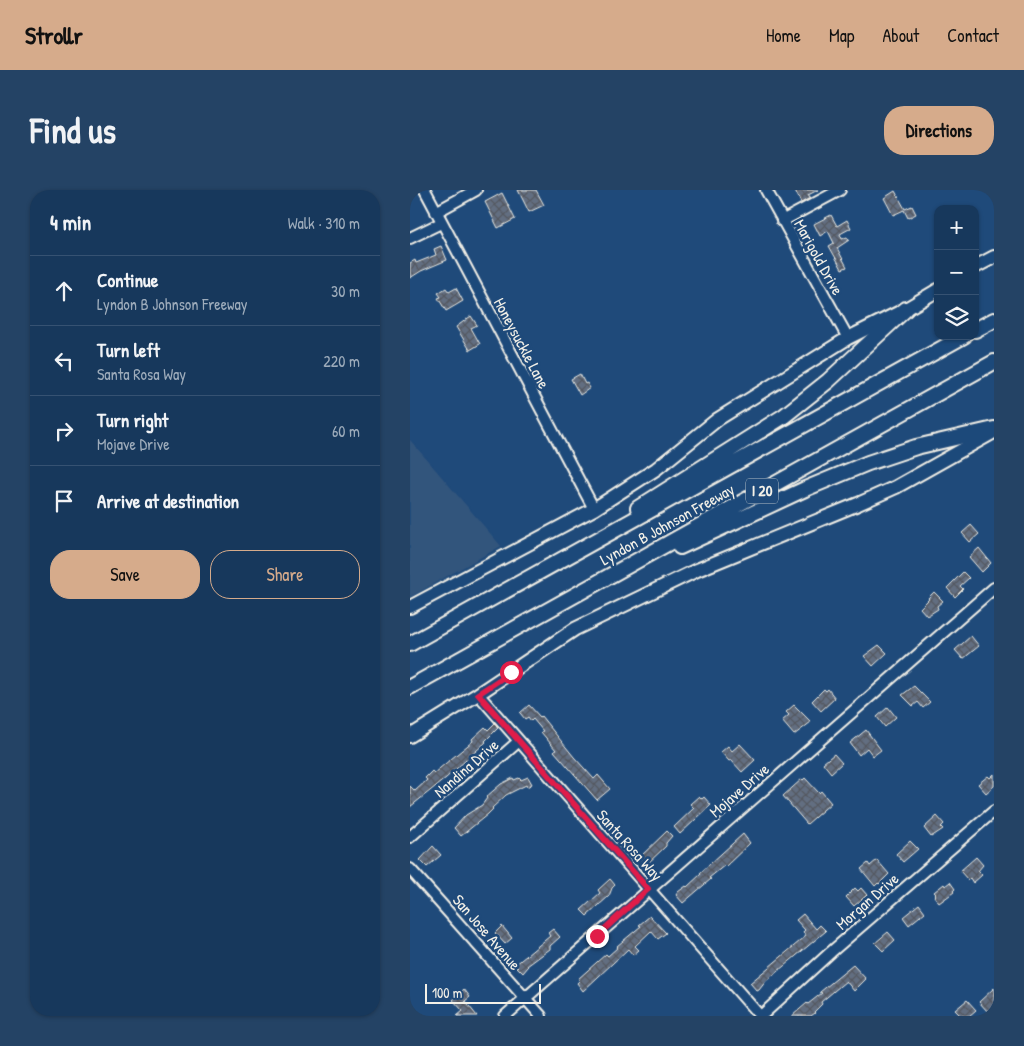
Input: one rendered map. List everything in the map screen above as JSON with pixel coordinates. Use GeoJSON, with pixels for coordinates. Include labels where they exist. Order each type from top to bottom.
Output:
{"type":"FeatureCollection","features":[{"type":"Feature","properties":{"kind":"highway"},"geometry":{"type":"LineString","coordinates":[[513,587],[784,416],[828,380],[906,309]]}},
{"type":"Feature","properties":{"kind":"highway"},"geometry":{"type":"LineString","coordinates":[[979,328],[994,320]]}},
{"type":"Feature","properties":{"kind":"highway","name":"Lyndon B Johnson Freeway"},"geometry":{"type":"LineString","coordinates":[[410,644],[957,340]]}},
{"type":"Feature","properties":{"kind":"highway","name":"Lyndon B Johnson Freeway"},"geometry":{"type":"LineString","coordinates":[[410,687],[994,362]]}},
{"type":"Feature","properties":{"kind":"highway"},"geometry":{"type":"LineString","coordinates":[[530,620],[694,540],[843,473],[899,452],[994,430]]}},
{"type":"Feature","properties":{"kind":"main road"},"geometry":{"type":"LineString","coordinates":[[979,265],[994,256]]}},
{"type":"Feature","properties":{"kind":"main road"},"geometry":{"type":"LineString","coordinates":[[410,608],[594,509],[656,468],[718,419],[848,338],[906,309],[934,292]]}},
{"type":"Feature","properties":{"kind":"main road"},"geometry":{"type":"LineString","coordinates":[[410,736],[478,694],[575,629],[714,563],[896,487],[994,430]]}},
{"type":"Feature","properties":{"kind":"street","name":"Honeysuckle Lane"},"geometry":{"type":"LineString","coordinates":[[425,190],[594,509]]}},
{"type":"Feature","properties":{"kind":"street"},"geometry":{"type":"LineString","coordinates":[[436,212],[476,190]]}},
{"type":"Feature","properties":{"kind":"street","name":"Marigold Drive"},"geometry":{"type":"LineString","coordinates":[[766,190],[848,338]]}},
{"type":"Feature","properties":{"kind":"street"},"geometry":{"type":"LineString","coordinates":[[782,221],[840,190]]}},
{"type":"Feature","properties":{"kind":"street"},"geometry":{"type":"LineString","coordinates":[[410,238],[441,223]]}},
{"type":"Feature","properties":{"kind":"street","name":"Mojave Drive"},"geometry":{"type":"LineString","coordinates":[[505,1016],[994,588]]}},
{"type":"Feature","properties":{"kind":"street","name":"Santa Rosa Way"},"geometry":{"type":"LineString","coordinates":[[478,694],[761,1016]]}},
{"type":"Feature","properties":{"kind":"street","name":"Nandina Drive"},"geometry":{"type":"LineString","coordinates":[[410,837],[518,741]]}},
{"type":"Feature","properties":{"kind":"street","name":"Morgan Drive"},"geometry":{"type":"LineString","coordinates":[[761,1016],[831,952],[994,811]]}},
{"type":"Feature","properties":{"kind":"street","name":"San Jose Avenue"},"geometry":{"type":"LineString","coordinates":[[410,869],[541,1016]]}},
{"type":"Feature","properties":{"kind":"shaded area"},"geometry":{"type":"Polygon","coordinates":[[[410,440],[501,546],[410,597],[410,440]]]}},
{"type":"Feature","properties":{"kind":"building"},"geometry":{"type":"Polygon","coordinates":[[[518,190],[536,190],[544,205],[529,212],[518,190]]]}},
{"type":"Feature","properties":{"kind":"building"},"geometry":{"type":"Polygon","coordinates":[[[795,190],[818,190],[808,195],[810,198],[801,203],[795,190]]]}},
{"type":"Feature","properties":{"kind":"building"},"geometry":{"type":"Polygon","coordinates":[[[895,191],[905,209],[912,206],[916,214],[908,218],[904,210],[893,215],[884,198],[895,191]]]}},
{"type":"Feature","properties":{"kind":"building"},"geometry":{"type":"Polygon","coordinates":[[[502,193],[515,219],[498,228],[485,202],[502,193]]]}},
{"type":"Feature","properties":{"kind":"building"},"geometry":{"type":"Polygon","coordinates":[[[831,215],[837,226],[847,220],[851,228],[840,234],[842,239],[847,237],[849,240],[837,248],[847,267],[842,269],[829,246],[834,243],[828,231],[820,236],[814,224],[831,215]]]}},
{"type":"Feature","properties":{"kind":"building"},"geometry":{"type":"Polygon","coordinates":[[[441,246],[447,260],[410,278],[410,263],[415,260],[416,263],[436,255],[434,249],[441,246]]]}},
{"type":"Feature","properties":{"kind":"building"},"geometry":{"type":"Polygon","coordinates":[[[446,288],[449,292],[456,288],[463,301],[446,311],[438,298],[441,297],[438,293],[446,288]]]}},
{"type":"Feature","properties":{"kind":"building"},"geometry":{"type":"Polygon","coordinates":[[[471,316],[477,325],[471,328],[480,344],[470,350],[456,327],[471,316]]]}},
{"type":"Feature","properties":{"kind":"building"},"geometry":{"type":"Polygon","coordinates":[[[580,374],[585,384],[587,383],[590,388],[580,395],[571,379],[580,374]]]}},
{"type":"Feature","properties":{"kind":"building"},"geometry":{"type":"Polygon","coordinates":[[[971,525],[979,534],[970,542],[962,533],[971,525]]]}},
{"type":"Feature","properties":{"kind":"building"},"geometry":{"type":"Polygon","coordinates":[[[979,548],[991,563],[982,572],[969,557],[979,548]]]}},
{"type":"Feature","properties":{"kind":"building"},"geometry":{"type":"Polygon","coordinates":[[[963,572],[969,578],[960,586],[963,589],[955,597],[947,588],[963,572]]]}},
{"type":"Feature","properties":{"kind":"building"},"geometry":{"type":"Polygon","coordinates":[[[934,592],[943,601],[937,606],[938,609],[927,616],[920,608],[934,592]]]}},
{"type":"Feature","properties":{"kind":"building"},"geometry":{"type":"Polygon","coordinates":[[[971,636],[979,646],[963,659],[955,650],[971,636]]]}},
{"type":"Feature","properties":{"kind":"building"},"geometry":{"type":"Polygon","coordinates":[[[879,645],[887,653],[873,666],[864,656],[879,645]]]}},
{"type":"Feature","properties":{"kind":"building"},"geometry":{"type":"Polygon","coordinates":[[[914,686],[930,702],[923,708],[918,702],[913,706],[902,695],[914,686]]]}},
{"type":"Feature","properties":{"kind":"building"},"geometry":{"type":"Polygon","coordinates":[[[824,689],[826,691],[828,689],[835,698],[821,711],[812,701],[824,689]]]}},
{"type":"Feature","properties":{"kind":"building"},"geometry":{"type":"Polygon","coordinates":[[[529,705],[541,716],[594,779],[598,775],[610,789],[597,800],[554,751],[556,750],[533,719],[531,721],[528,717],[525,719],[520,713],[529,705]]]}},
{"type":"Feature","properties":{"kind":"building"},"geometry":{"type":"Polygon","coordinates":[[[794,705],[811,722],[794,735],[782,721],[789,715],[786,712],[794,705]]]}},
{"type":"Feature","properties":{"kind":"building"},"geometry":{"type":"Polygon","coordinates":[[[888,707],[896,717],[885,727],[877,717],[888,707]]]}},
{"type":"Feature","properties":{"kind":"building"},"geometry":{"type":"Polygon","coordinates":[[[495,723],[498,728],[486,742],[410,807],[410,786],[415,791],[427,780],[425,778],[432,771],[434,773],[473,741],[472,739],[485,727],[488,730],[495,723]]]}},
{"type":"Feature","properties":{"kind":"building"},"geometry":{"type":"Polygon","coordinates":[[[866,730],[881,750],[873,756],[867,748],[859,755],[850,743],[866,730]]]}},
{"type":"Feature","properties":{"kind":"building"},"geometry":{"type":"Polygon","coordinates":[[[740,744],[755,760],[742,772],[721,752],[728,746],[732,751],[740,744]]]}},
{"type":"Feature","properties":{"kind":"building"},"geometry":{"type":"Polygon","coordinates":[[[834,754],[842,763],[831,773],[823,763],[834,754]]]}},
{"type":"Feature","properties":{"kind":"building"},"geometry":{"type":"Polygon","coordinates":[[[994,774],[994,786],[986,793],[978,784],[994,774]]]}},
{"type":"Feature","properties":{"kind":"building"},"geometry":{"type":"Polygon","coordinates":[[[528,777],[532,784],[506,795],[488,814],[461,836],[454,828],[466,815],[482,805],[486,797],[501,784],[513,778],[514,780],[519,778],[521,780],[528,777]]]}},
{"type":"Feature","properties":{"kind":"building"},"geometry":{"type":"Polygon","coordinates":[[[805,778],[819,793],[821,791],[831,803],[807,824],[783,796],[805,778]]]}},
{"type":"Feature","properties":{"kind":"building"},"geometry":{"type":"Polygon","coordinates":[[[699,796],[702,799],[704,797],[711,805],[680,834],[674,827],[694,808],[690,804],[699,796]]]}},
{"type":"Feature","properties":{"kind":"building"},"geometry":{"type":"Polygon","coordinates":[[[937,816],[944,824],[941,827],[943,829],[931,837],[924,828],[937,816]]]}},
{"type":"Feature","properties":{"kind":"building"},"geometry":{"type":"Polygon","coordinates":[[[667,831],[672,836],[666,843],[666,846],[646,865],[639,858],[667,831]]]}},
{"type":"Feature","properties":{"kind":"building"},"geometry":{"type":"Polygon","coordinates":[[[743,834],[750,843],[683,903],[676,895],[678,892],[687,887],[743,834]]]}},
{"type":"Feature","properties":{"kind":"building"},"geometry":{"type":"Polygon","coordinates":[[[910,841],[918,849],[903,862],[896,854],[910,841]]]}},
{"type":"Feature","properties":{"kind":"building"},"geometry":{"type":"Polygon","coordinates":[[[433,846],[441,855],[427,867],[420,860],[433,846]]]}},
{"type":"Feature","properties":{"kind":"building"},"geometry":{"type":"Polygon","coordinates":[[[976,857],[983,865],[978,871],[982,875],[973,883],[970,878],[968,880],[960,871],[976,857]]]}},
{"type":"Feature","properties":{"kind":"building"},"geometry":{"type":"Polygon","coordinates":[[[877,860],[889,874],[875,886],[861,869],[868,863],[870,866],[877,860]]]}},
{"type":"Feature","properties":{"kind":"building"},"geometry":{"type":"Polygon","coordinates":[[[610,879],[615,885],[609,896],[587,916],[581,910],[600,893],[598,890],[610,879]]]}},
{"type":"Feature","properties":{"kind":"building"},"geometry":{"type":"Polygon","coordinates":[[[950,882],[955,889],[954,892],[939,903],[934,896],[936,894],[934,892],[950,882]]]}},
{"type":"Feature","properties":{"kind":"building"},"geometry":{"type":"Polygon","coordinates":[[[855,888],[858,891],[861,888],[867,895],[854,906],[846,897],[855,888]]]}},
{"type":"Feature","properties":{"kind":"building"},"geometry":{"type":"Polygon","coordinates":[[[919,904],[925,912],[909,925],[903,917],[919,904]]]}},
{"type":"Feature","properties":{"kind":"building"},"geometry":{"type":"Polygon","coordinates":[[[803,914],[816,929],[820,925],[826,931],[766,981],[757,991],[750,983],[806,936],[803,932],[805,930],[796,920],[803,914]]]}},
{"type":"Feature","properties":{"kind":"building"},"geometry":{"type":"Polygon","coordinates":[[[650,916],[666,933],[658,939],[651,931],[635,946],[639,950],[633,955],[628,949],[583,991],[577,983],[580,980],[578,979],[606,954],[608,956],[650,916]]]}},
{"type":"Feature","properties":{"kind":"building"},"geometry":{"type":"Polygon","coordinates":[[[502,926],[512,938],[505,944],[495,933],[502,926]]]}},
{"type":"Feature","properties":{"kind":"building"},"geometry":{"type":"Polygon","coordinates":[[[553,929],[560,937],[550,946],[550,949],[527,966],[523,973],[515,965],[550,936],[548,933],[553,929]]]}},
{"type":"Feature","properties":{"kind":"building"},"geometry":{"type":"Polygon","coordinates":[[[888,932],[895,940],[883,951],[875,943],[888,932]]]}},
{"type":"Feature","properties":{"kind":"building"},"geometry":{"type":"Polygon","coordinates":[[[853,965],[866,979],[854,991],[846,981],[821,1002],[822,1004],[811,1016],[792,1016],[822,993],[820,992],[853,965]]]}},
{"type":"Feature","properties":{"kind":"building"},"geometry":{"type":"Polygon","coordinates":[[[994,988],[994,1006],[988,1012],[979,1002],[994,988]]]}},
{"type":"Feature","properties":{"kind":"building"},"geometry":{"type":"Polygon","coordinates":[[[464,989],[470,997],[465,1001],[477,1016],[457,1016],[463,1011],[453,1000],[464,989]]]}},
{"type":"Feature","properties":{"kind":"building"},"geometry":{"type":"Polygon","coordinates":[[[967,1000],[976,1010],[969,1016],[961,1016],[955,1010],[967,1000]]]}},
{"type":"Feature","properties":{"kind":"route"},"geometry":{"type":"LineString","coordinates":[[511,672],[478,694],[648,889],[597,936]]}}]}
